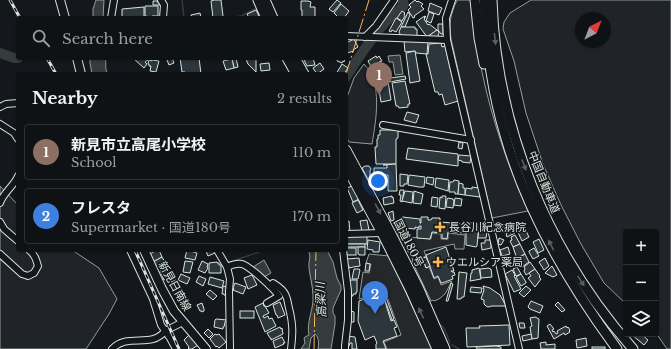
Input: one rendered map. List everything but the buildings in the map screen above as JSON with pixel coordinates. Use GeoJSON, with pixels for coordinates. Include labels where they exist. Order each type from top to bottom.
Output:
{"type":"FeatureCollection","features":[{"type":"Feature","properties":{"kind":"highway"},"geometry":{"type":"LineString","coordinates":[[258,0],[265,16]]}},
{"type":"Feature","properties":{"kind":"highway"},"geometry":{"type":"LineString","coordinates":[[265,0],[272,16]]}},
{"type":"Feature","properties":{"kind":"highway"},"geometry":{"type":"LineString","coordinates":[[475,0],[479,38],[490,91],[504,134]]}},
{"type":"Feature","properties":{"kind":"highway","name":"中国自動車道"},"geometry":{"type":"LineString","coordinates":[[484,0],[491,71],[504,134],[513,161],[538,221],[555,254],[573,285],[617,349]]}},
{"type":"Feature","properties":{"kind":"highway","name":"中国自動車道"},"geometry":{"type":"LineString","coordinates":[[492,0],[495,39],[505,101],[512,130],[532,187],[562,250],[581,281],[601,310],[633,349]]}},
{"type":"Feature","properties":{"kind":"highway"},"geometry":{"type":"LineString","coordinates":[[288,60],[295,72]]}},
{"type":"Feature","properties":{"kind":"highway"},"geometry":{"type":"LineString","coordinates":[[296,60],[303,72]]}},
{"type":"Feature","properties":{"kind":"highway","name":"国道180号"},"geometry":{"type":"LineString","coordinates":[[348,154],[418,287],[445,349]]}},
{"type":"Feature","properties":{"kind":"highway","name":"国道180号"},"geometry":{"type":"LineString","coordinates":[[348,170],[416,301],[437,349]]}},
{"type":"Feature","properties":{"kind":"main road"},"geometry":{"type":"LineString","coordinates":[[60,0],[64,16]]}},
{"type":"Feature","properties":{"kind":"main road"},"geometry":{"type":"LineString","coordinates":[[78,60],[80,72]]}},
{"type":"Feature","properties":{"kind":"main road","name":"新見日南線"},"geometry":{"type":"LineString","coordinates":[[145,252],[174,311],[206,349]]}},
{"type":"Feature","properties":{"kind":"street"},"geometry":{"type":"LineString","coordinates":[[111,16],[114,0]]}},
{"type":"Feature","properties":{"kind":"street"},"geometry":{"type":"LineString","coordinates":[[161,0],[164,5],[163,16]]}},
{"type":"Feature","properties":{"kind":"street"},"geometry":{"type":"LineString","coordinates":[[367,37],[394,0]]}},
{"type":"Feature","properties":{"kind":"street"},"geometry":{"type":"LineString","coordinates":[[452,0],[446,18],[447,40],[519,349]]}},
{"type":"Feature","properties":{"kind":"street"},"geometry":{"type":"LineString","coordinates":[[348,36],[447,40]]}},
{"type":"Feature","properties":{"kind":"street"},"geometry":{"type":"LineString","coordinates":[[0,107],[6,104],[16,103]]}},
{"type":"Feature","properties":{"kind":"street"},"geometry":{"type":"LineString","coordinates":[[0,124],[16,136]]}},
{"type":"Feature","properties":{"kind":"street"},"geometry":{"type":"LineString","coordinates":[[384,125],[471,140]]}},
{"type":"Feature","properties":{"kind":"street"},"geometry":{"type":"LineString","coordinates":[[0,203],[16,180]]}},
{"type":"Feature","properties":{"kind":"street"},"geometry":{"type":"LineString","coordinates":[[0,222],[4,229],[16,239]]}},
{"type":"Feature","properties":{"kind":"street"},"geometry":{"type":"LineString","coordinates":[[348,234],[382,233]]}},
{"type":"Feature","properties":{"kind":"street"},"geometry":{"type":"LineString","coordinates":[[0,254],[22,274],[28,276],[34,273],[38,266],[34,254],[32,252]]}},
{"type":"Feature","properties":{"kind":"street"},"geometry":{"type":"LineString","coordinates":[[131,252],[153,299],[161,325],[176,349]]}},
{"type":"Feature","properties":{"kind":"street"},"geometry":{"type":"LineString","coordinates":[[217,252],[226,267],[230,279],[230,349]]}},
{"type":"Feature","properties":{"kind":"street"},"geometry":{"type":"LineString","coordinates":[[343,252],[348,291],[348,320],[344,346],[345,349]]}},
{"type":"Feature","properties":{"kind":"street"},"geometry":{"type":"LineString","coordinates":[[226,267],[232,264],[242,264],[270,286],[279,296],[267,303]]}},
{"type":"Feature","properties":{"kind":"street"},"geometry":{"type":"LineString","coordinates":[[270,286],[273,283],[279,286],[286,296],[292,319],[291,349]]}},
{"type":"Feature","properties":{"kind":"street"},"geometry":{"type":"LineString","coordinates":[[112,349],[119,344],[146,347],[157,343],[166,331],[183,322]]}},
{"type":"Feature","properties":{"kind":"shaded area"},"geometry":{"type":"Polygon","coordinates":[[[457,0],[471,0],[480,63],[486,90],[507,160],[528,211],[492,218],[451,39],[451,19],[457,0]]]}},
{"type":"Feature","properties":{"kind":"shaded area"},"geometry":{"type":"Polygon","coordinates":[[[531,0],[671,0],[671,349],[667,349],[659,337],[659,229],[623,229],[623,301],[604,283],[581,244],[561,205],[543,164],[526,113],[514,61],[503,29],[504,22],[510,13],[531,0]]]}},
{"type":"Feature","properties":{"kind":"shaded area"},"geometry":{"type":"Polygon","coordinates":[[[364,64],[374,81],[377,102],[372,144],[349,142],[348,140],[348,94],[354,78],[364,64]]]}},
{"type":"Feature","properties":{"kind":"shaded area"},"geometry":{"type":"Polygon","coordinates":[[[0,186],[16,203],[16,252],[75,252],[99,268],[117,299],[86,349],[0,349],[0,186]]]}},
{"type":"Feature","properties":{"kind":"shaded area"},"geometry":{"type":"Polygon","coordinates":[[[396,230],[402,230],[408,233],[409,237],[431,239],[432,233],[441,234],[441,239],[448,239],[448,233],[465,235],[464,249],[455,249],[454,244],[424,251],[426,256],[422,258],[426,268],[429,267],[434,279],[438,277],[441,285],[452,281],[445,294],[439,299],[431,301],[413,263],[411,252],[408,252],[404,242],[400,239],[396,230]]]}},
{"type":"Feature","properties":{"kind":"shaded area"},"geometry":{"type":"Polygon","coordinates":[[[369,254],[389,256],[432,349],[387,349],[384,342],[401,335],[385,291],[359,299],[363,272],[369,273],[371,264],[366,263],[369,254]]]}},
{"type":"Feature","properties":{"kind":"water"},"geometry":{"type":"Polygon","coordinates":[[[96,0],[104,0],[103,16],[93,16],[93,9],[96,0]]]}},
{"type":"Feature","properties":{"kind":"water"},"geometry":{"type":"Polygon","coordinates":[[[400,55],[403,74],[395,75],[393,62],[389,62],[388,56],[400,55]]]}},
{"type":"Feature","properties":{"kind":"water"},"geometry":{"type":"Polygon","coordinates":[[[90,60],[105,60],[107,72],[92,72],[90,60]]]}},
{"type":"Feature","properties":{"kind":"water","name":"高梁川"},"geometry":{"type":"Polygon","coordinates":[[[309,252],[328,252],[341,286],[341,290],[333,308],[335,324],[331,349],[318,349],[319,345],[315,334],[311,338],[309,349],[301,349],[305,343],[304,338],[309,335],[308,325],[313,301],[313,289],[309,268],[309,252]]]}},
{"type":"Feature","properties":{"kind":"water"},"geometry":{"type":"Polygon","coordinates":[[[264,260],[271,273],[264,277],[253,267],[264,260]]]}},
{"type":"Feature","properties":{"kind":"waterway"},"geometry":{"type":"LineString","coordinates":[[182,0],[184,16]]}},
{"type":"Feature","properties":{"kind":"waterway"},"geometry":{"type":"LineString","coordinates":[[348,74],[386,21],[404,5],[402,0]]}},
{"type":"Feature","properties":{"kind":"waterway"},"geometry":{"type":"LineString","coordinates":[[241,16],[255,9]]}},
{"type":"Feature","properties":{"kind":"waterway"},"geometry":{"type":"LineString","coordinates":[[0,53],[16,58]]}},
{"type":"Feature","properties":{"kind":"waterway"},"geometry":{"type":"LineString","coordinates":[[227,263],[259,252]]}},
{"type":"Feature","properties":{"kind":"waterway"},"geometry":{"type":"LineString","coordinates":[[441,325],[444,328],[450,343]]}},
{"type":"Feature","properties":{"kind":"waterway"},"geometry":{"type":"LineString","coordinates":[[452,345],[459,349]]}},
{"type":"Feature","properties":{"kind":"railway"},"geometry":{"type":"LineString","coordinates":[[10,0],[19,16]]}},
{"type":"Feature","properties":{"kind":"railway"},"geometry":{"type":"LineString","coordinates":[[48,60],[55,72]]}},
{"type":"Feature","properties":{"kind":"railway"},"geometry":{"type":"LineString","coordinates":[[136,252],[179,349]]}},
{"type":"Feature","properties":{"kind":"power"},"geometry":{"type":"LineString","coordinates":[[347,72],[369,0]]}},
{"type":"Feature","properties":{"kind":"power"},"geometry":{"type":"LineString","coordinates":[[314,349],[316,252]]}},
{"type":"Feature","properties":{"kind":"place","name":"新見市立高尾小学校"},"geometry":{"type":"Point","coordinates":[379,95]}},
{"type":"Feature","properties":{"kind":"place","name":"長谷川紀念病院"},"geometry":{"type":"Point","coordinates":[440,227]}},
{"type":"Feature","properties":{"kind":"place","name":"ウエルシア薬局"},"geometry":{"type":"Point","coordinates":[438,262]}},
{"type":"Feature","properties":{"kind":"place","name":"フレスタ"},"geometry":{"type":"Point","coordinates":[375,314]}}]}
